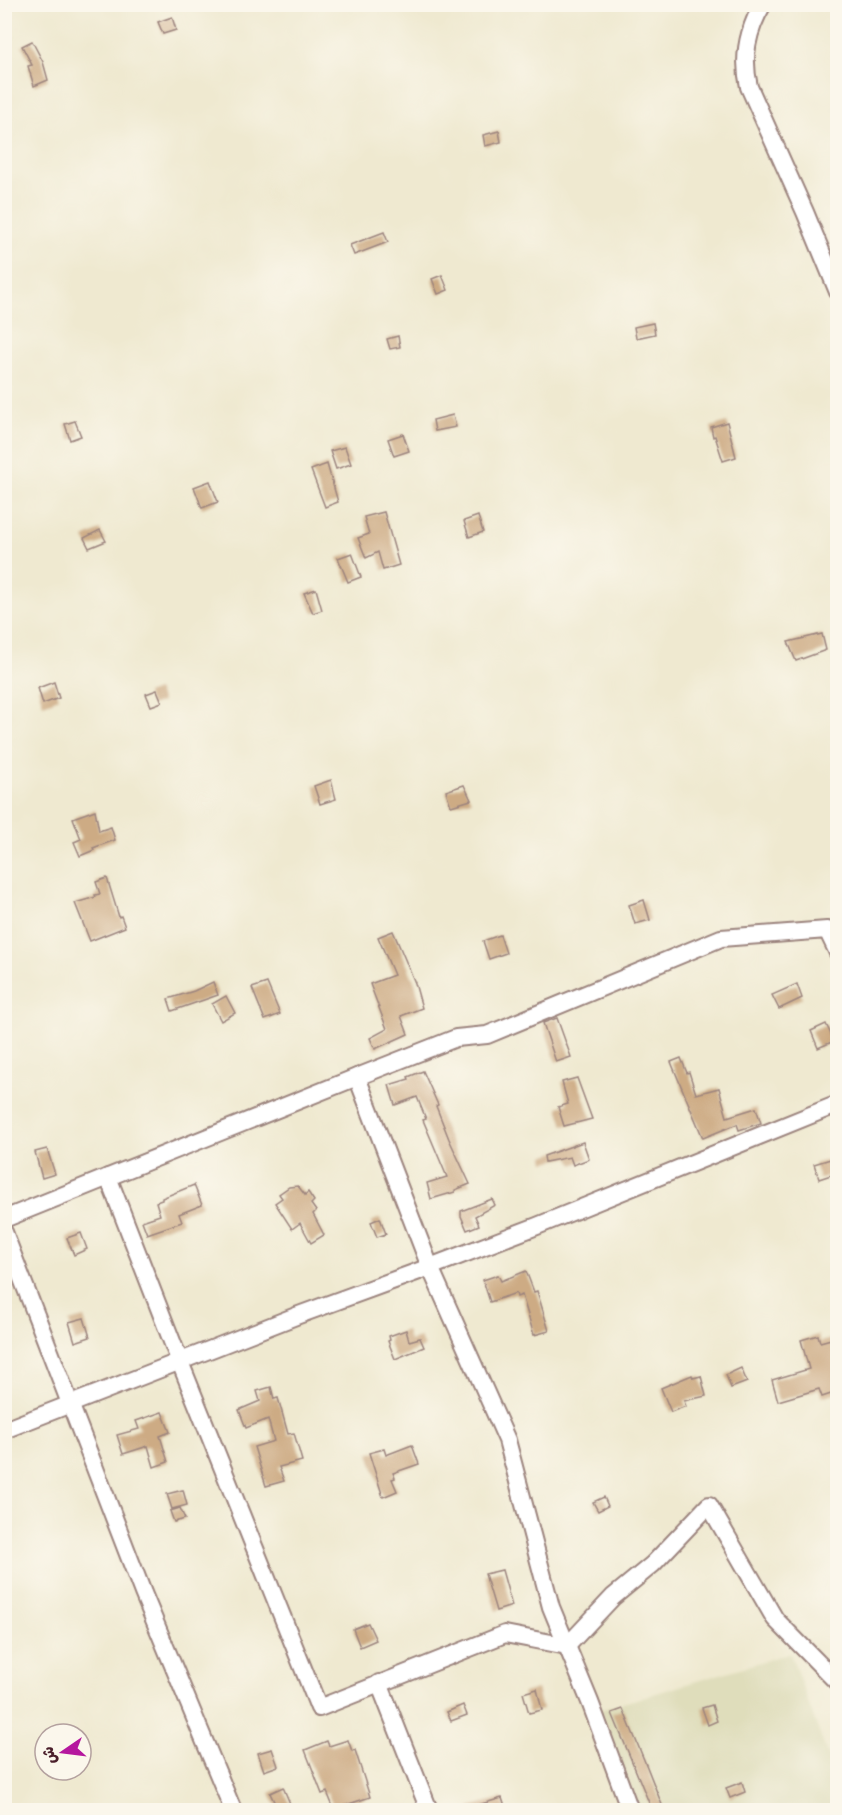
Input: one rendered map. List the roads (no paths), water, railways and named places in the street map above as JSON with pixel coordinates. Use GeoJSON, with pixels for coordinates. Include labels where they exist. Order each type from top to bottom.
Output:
{"type":"FeatureCollection","features":[{"type":"Feature","properties":{"kind":"street"},"geometry":{"type":"LineString","coordinates":[[763,4],[754,19],[747,41],[746,65],[749,87],[805,212],[837,292]]}},
{"type":"Feature","properties":{"kind":"street"},"geometry":{"type":"LineString","coordinates":[[4,1219],[456,1038],[487,1035],[721,938],[827,930],[837,953]]}},
{"type":"Feature","properties":{"kind":"street"},"geometry":{"type":"LineString","coordinates":[[357,1077],[430,1267],[507,1440],[551,1607],[590,1702],[630,1810]]}},
{"type":"Feature","properties":{"kind":"street"},"geometry":{"type":"LineString","coordinates":[[4,1430],[296,1316],[537,1226],[837,1104]]}},
{"type":"Feature","properties":{"kind":"street"},"geometry":{"type":"LineString","coordinates":[[108,1177],[319,1708],[505,1634],[567,1646]]}},
{"type":"Feature","properties":{"kind":"street"},"geometry":{"type":"LineString","coordinates":[[4,1233],[142,1593],[233,1810]]}},
{"type":"Feature","properties":{"kind":"street"},"geometry":{"type":"LineString","coordinates":[[567,1646],[613,1597],[654,1564],[709,1505],[775,1620],[837,1683]]}},
{"type":"Feature","properties":{"kind":"street"},"geometry":{"type":"LineString","coordinates":[[379,1683],[429,1810]]}}]}
